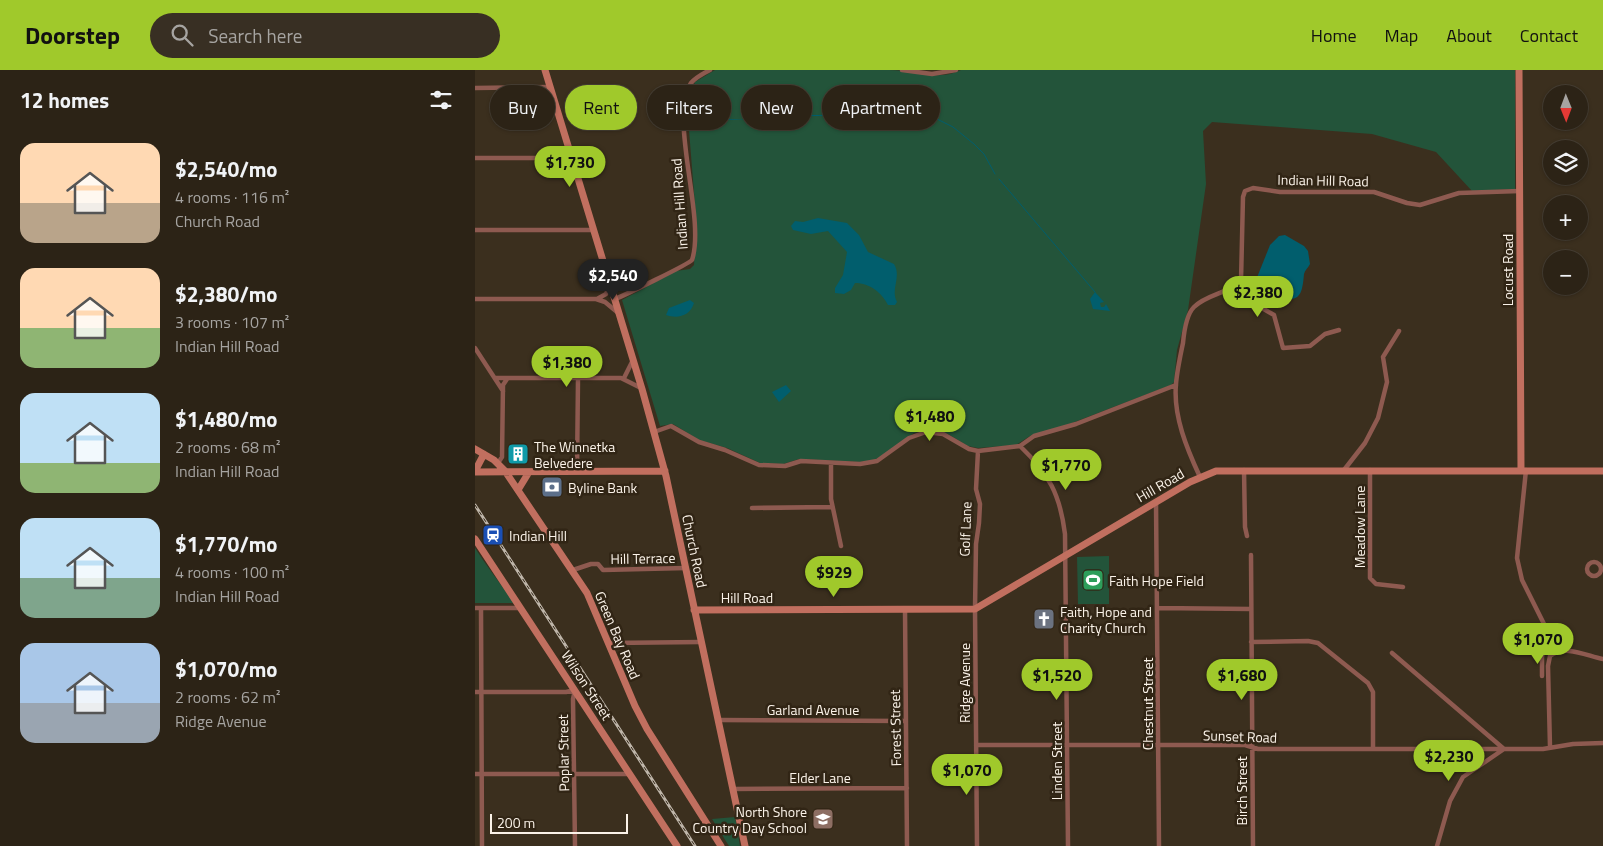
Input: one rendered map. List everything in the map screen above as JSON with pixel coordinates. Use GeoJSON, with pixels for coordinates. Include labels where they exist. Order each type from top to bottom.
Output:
{"type":"FeatureCollection","features":[{"type":"Feature","properties":{"kind":"street","name":"Church Road"},"geometry":{"type":"LineString","coordinates":[[545,70],[549,85]]}},
{"type":"Feature","properties":{"kind":"street","name":"Indian Hill Road"},"geometry":{"type":"LineString","coordinates":[[615,299],[629,294],[671,271],[686,266],[692,260],[694,226],[684,110],[691,84],[710,70]]}},
{"type":"Feature","properties":{"kind":"street"},"geometry":{"type":"LineString","coordinates":[[902,70],[932,74],[956,70]]}},
{"type":"Feature","properties":{"kind":"street","name":"Locust Road"},"geometry":{"type":"LineString","coordinates":[[1519,70],[1523,470]]}},
{"type":"Feature","properties":{"kind":"street"},"geometry":{"type":"LineString","coordinates":[[475,88],[490,88]]}},
{"type":"Feature","properties":{"kind":"street","name":"Church Road"},"geometry":{"type":"LineString","coordinates":[[555,103],[665,471],[744,844]]}},
{"type":"Feature","properties":{"kind":"street"},"geometry":{"type":"LineString","coordinates":[[475,158],[572,158]]}},
{"type":"Feature","properties":{"kind":"street","name":"Indian Hill Road"},"geometry":{"type":"LineString","coordinates":[[1241,281],[1243,198],[1247,189],[1280,192],[1374,192],[1413,205],[1426,204],[1459,193],[1519,190]]}},
{"type":"Feature","properties":{"kind":"street"},"geometry":{"type":"LineString","coordinates":[[475,230],[594,230]]}},
{"type":"Feature","properties":{"kind":"street"},"geometry":{"type":"LineString","coordinates":[[1199,477],[1188,449],[1178,414],[1176,385],[1183,338],[1192,309],[1202,301],[1229,291],[1241,281],[1250,289],[1255,304],[1274,315],[1283,348],[1310,346],[1325,334],[1339,330]]}},
{"type":"Feature","properties":{"kind":"street"},"geometry":{"type":"LineString","coordinates":[[595,299],[605,294],[610,284]]}},
{"type":"Feature","properties":{"kind":"street"},"geometry":{"type":"LineString","coordinates":[[475,299],[595,299],[605,302],[619,314]]}},
{"type":"Feature","properties":{"kind":"street"},"geometry":{"type":"LineString","coordinates":[[1344,470],[1365,443],[1378,418],[1387,382],[1383,357],[1399,331]]}},
{"type":"Feature","properties":{"kind":"street"},"geometry":{"type":"LineString","coordinates":[[475,348],[503,391]]}},
{"type":"Feature","properties":{"kind":"street"},"geometry":{"type":"LineString","coordinates":[[625,378],[633,360]]}},
{"type":"Feature","properties":{"kind":"street"},"geometry":{"type":"LineString","coordinates":[[495,378],[625,378],[642,389]]}},
{"type":"Feature","properties":{"kind":"street"},"geometry":{"type":"LineString","coordinates":[[498,463],[502,457],[503,391],[507,379]]}},
{"type":"Feature","properties":{"kind":"street"},"geometry":{"type":"LineString","coordinates":[[577,472],[578,379]]}},
{"type":"Feature","properties":{"kind":"street"},"geometry":{"type":"LineString","coordinates":[[654,432],[671,426],[699,442],[725,450],[751,463],[765,467],[785,466],[801,462],[860,464],[877,460],[909,438],[926,432],[943,434],[969,449],[978,451],[1020,446],[1034,436],[1076,424],[1176,385]]}},
{"type":"Feature","properties":{"kind":"street"},"geometry":{"type":"LineString","coordinates":[[1020,446],[1040,466],[1053,486],[1062,514],[1066,555]]}},
{"type":"Feature","properties":{"kind":"street","name":"Green Bay Road"},"geometry":{"type":"LineString","coordinates":[[475,449],[498,463],[573,570],[587,593],[635,706],[657,748],[721,846]]}},
{"type":"Feature","properties":{"kind":"street","name":"Golf Lane"},"geometry":{"type":"LineString","coordinates":[[975,609],[976,544],[980,504],[976,488],[978,451]]}},
{"type":"Feature","properties":{"kind":"street"},"geometry":{"type":"LineString","coordinates":[[484,454],[475,472],[665,471]]}},
{"type":"Feature","properties":{"kind":"street"},"geometry":{"type":"LineString","coordinates":[[831,464],[832,507],[841,546]]}},
{"type":"Feature","properties":{"kind":"street"},"geometry":{"type":"LineString","coordinates":[[1244,470],[1245,527],[1247,536]]}},
{"type":"Feature","properties":{"kind":"street","name":"Meadow Lane"},"geometry":{"type":"LineString","coordinates":[[1370,470],[1370,578],[1375,584],[1403,587]]}},
{"type":"Feature","properties":{"kind":"street"},"geometry":{"type":"LineString","coordinates":[[1523,470],[1517,558],[1522,580],[1544,624],[1546,637],[1543,650],[1542,676]]}},
{"type":"Feature","properties":{"kind":"street","name":"Hill Road"},"geometry":{"type":"LineString","coordinates":[[694,610],[975,609],[1199,477],[1216,471],[1603,471]]}},
{"type":"Feature","properties":{"kind":"street"},"geometry":{"type":"LineString","coordinates":[[518,490],[529,472]]}},
{"type":"Feature","properties":{"kind":"street","name":"Chestnut Street"},"geometry":{"type":"LineString","coordinates":[[1156,502],[1159,846]]}},
{"type":"Feature","properties":{"kind":"street"},"geometry":{"type":"LineString","coordinates":[[752,508],[832,507]]}},
{"type":"Feature","properties":{"kind":"street","name":"Wilson Street"},"geometry":{"type":"LineString","coordinates":[[475,539],[677,846]]}},
{"type":"Feature","properties":{"kind":"street","name":"Linden Street"},"geometry":{"type":"LineString","coordinates":[[1066,555],[1068,846]]}},
{"type":"Feature","properties":{"kind":"street","name":"Birch Street"},"geometry":{"type":"LineString","coordinates":[[1251,556],[1253,846]]}},
{"type":"Feature","properties":{"kind":"street","name":"Hill Terrace"},"geometry":{"type":"LineString","coordinates":[[573,570],[591,564],[598,564],[603,570],[686,568]]}},
{"type":"Feature","properties":{"kind":"street"},"geometry":{"type":"LineString","coordinates":[[475,608],[521,608]]}},
{"type":"Feature","properties":{"kind":"street"},"geometry":{"type":"LineString","coordinates":[[481,608],[482,692],[478,774],[483,846]]}},
{"type":"Feature","properties":{"kind":"street"},"geometry":{"type":"LineString","coordinates":[[1157,608],[1251,609]]}},
{"type":"Feature","properties":{"kind":"street","name":"Forest Street"},"geometry":{"type":"LineString","coordinates":[[905,609],[907,846]]}},
{"type":"Feature","properties":{"kind":"street","name":"Ridge Avenue"},"geometry":{"type":"LineString","coordinates":[[975,609],[977,846]]}},
{"type":"Feature","properties":{"kind":"street"},"geometry":{"type":"LineString","coordinates":[[1251,642],[1308,641],[1318,643],[1368,683],[1373,692],[1373,748]]}},
{"type":"Feature","properties":{"kind":"street"},"geometry":{"type":"LineString","coordinates":[[609,643],[701,642]]}},
{"type":"Feature","properties":{"kind":"street"},"geometry":{"type":"LineString","coordinates":[[1550,747],[1547,666],[1550,656],[1557,652],[1568,652],[1603,659]]}},
{"type":"Feature","properties":{"kind":"street"},"geometry":{"type":"LineString","coordinates":[[1392,653],[1504,749],[1463,777],[1451,801],[1437,846]]}},
{"type":"Feature","properties":{"kind":"street"},"geometry":{"type":"LineString","coordinates":[[475,692],[575,690]]}},
{"type":"Feature","properties":{"kind":"street","name":"Poplar Street"},"geometry":{"type":"LineString","coordinates":[[575,690],[573,699],[575,846]]}},
{"type":"Feature","properties":{"kind":"street","name":"Garland Avenue"},"geometry":{"type":"LineString","coordinates":[[719,720],[906,721]]}},
{"type":"Feature","properties":{"kind":"street","name":"Sunset Road"},"geometry":{"type":"LineString","coordinates":[[976,745],[1245,745],[1252,747],[1543,749],[1603,743]]}},
{"type":"Feature","properties":{"kind":"street"},"geometry":{"type":"LineString","coordinates":[[478,774],[630,774]]}},
{"type":"Feature","properties":{"kind":"street","name":"Elder Lane"},"geometry":{"type":"LineString","coordinates":[[733,789],[907,788]]}},
{"type":"Feature","properties":{"kind":"green space"},"geometry":{"type":"Polygon","coordinates":[[[715,70],[898,70],[943,75],[961,70],[1515,70],[1515,189],[1472,191],[1436,152],[1372,134],[1212,122],[1203,131],[1206,184],[1188,310],[1177,350],[1174,382],[1171,385],[1072,423],[1030,436],[1016,445],[978,448],[968,446],[948,434],[927,430],[914,433],[874,460],[860,462],[799,459],[783,464],[760,463],[727,448],[699,440],[673,424],[660,426],[622,300],[676,271],[690,269],[694,265],[696,218],[689,130],[731,130],[731,85],[694,85],[695,82],[715,70]]]}},
{"type":"Feature","properties":{"kind":"green space"},"geometry":{"type":"Polygon","coordinates":[[[475,548],[484,562],[514,603],[475,603],[475,548]]]}},
{"type":"Feature","properties":{"kind":"green space","name":"Faith Hope Field"},"geometry":{"type":"Polygon","coordinates":[[[1109,556],[1109,604],[1078,604],[1077,557],[1109,556]]]}},
{"type":"Feature","properties":{"kind":"green space"},"geometry":{"type":"Polygon","coordinates":[[[735,817],[740,846],[729,846],[712,819],[735,817]]]}},
{"type":"Feature","properties":{"kind":"water"},"geometry":{"type":"Polygon","coordinates":[[[818,218],[847,223],[859,235],[868,252],[894,264],[897,274],[895,297],[897,302],[895,305],[888,305],[875,290],[860,283],[855,283],[851,290],[844,294],[835,293],[835,288],[843,275],[847,252],[828,231],[811,234],[793,230],[791,226],[795,221],[803,222],[818,218]]]}},
{"type":"Feature","properties":{"kind":"water"},"geometry":{"type":"Polygon","coordinates":[[[1285,235],[1304,246],[1308,251],[1310,264],[1304,273],[1301,293],[1295,298],[1284,299],[1276,297],[1263,302],[1258,296],[1254,285],[1270,245],[1279,236],[1285,235]]]}},
{"type":"Feature","properties":{"kind":"water"},"geometry":{"type":"Polygon","coordinates":[[[1095,292],[1104,302],[1100,303],[1101,307],[1104,307],[1106,304],[1110,311],[1093,309],[1090,299],[1095,292]]]}},
{"type":"Feature","properties":{"kind":"water"},"geometry":{"type":"Polygon","coordinates":[[[690,300],[694,303],[687,314],[675,317],[666,315],[669,308],[690,300]]]}},
{"type":"Feature","properties":{"kind":"water"},"geometry":{"type":"Polygon","coordinates":[[[786,385],[791,391],[779,402],[772,392],[786,385]]]}},
{"type":"Feature","properties":{"kind":"waterway"},"geometry":{"type":"LineString","coordinates":[[812,116],[927,114],[953,127],[974,144],[984,154],[995,174]]}},
{"type":"Feature","properties":{"kind":"waterway"},"geometry":{"type":"LineString","coordinates":[[999,179],[1095,292]]}},
{"type":"Feature","properties":{"kind":"railway"},"geometry":{"type":"LineString","coordinates":[[475,505],[695,846]]}},
{"type":"Feature","properties":{"kind":"place","name":"The Winnetka Belvedere"},"geometry":{"type":"Point","coordinates":[518,454]}},
{"type":"Feature","properties":{"kind":"place","name":"Byline Bank"},"geometry":{"type":"Point","coordinates":[552,487]}},
{"type":"Feature","properties":{"kind":"place","name":"Indian Hill"},"geometry":{"type":"Point","coordinates":[493,535]}},
{"type":"Feature","properties":{"kind":"place","name":"Faith Hope Field"},"geometry":{"type":"Point","coordinates":[1093,580]}},
{"type":"Feature","properties":{"kind":"place","name":"Faith, Hope and Charity Church"},"geometry":{"type":"Point","coordinates":[1044,619]}},
{"type":"Feature","properties":{"kind":"place","name":"North Shore Country Day School"},"geometry":{"type":"Point","coordinates":[823,819]}}]}
